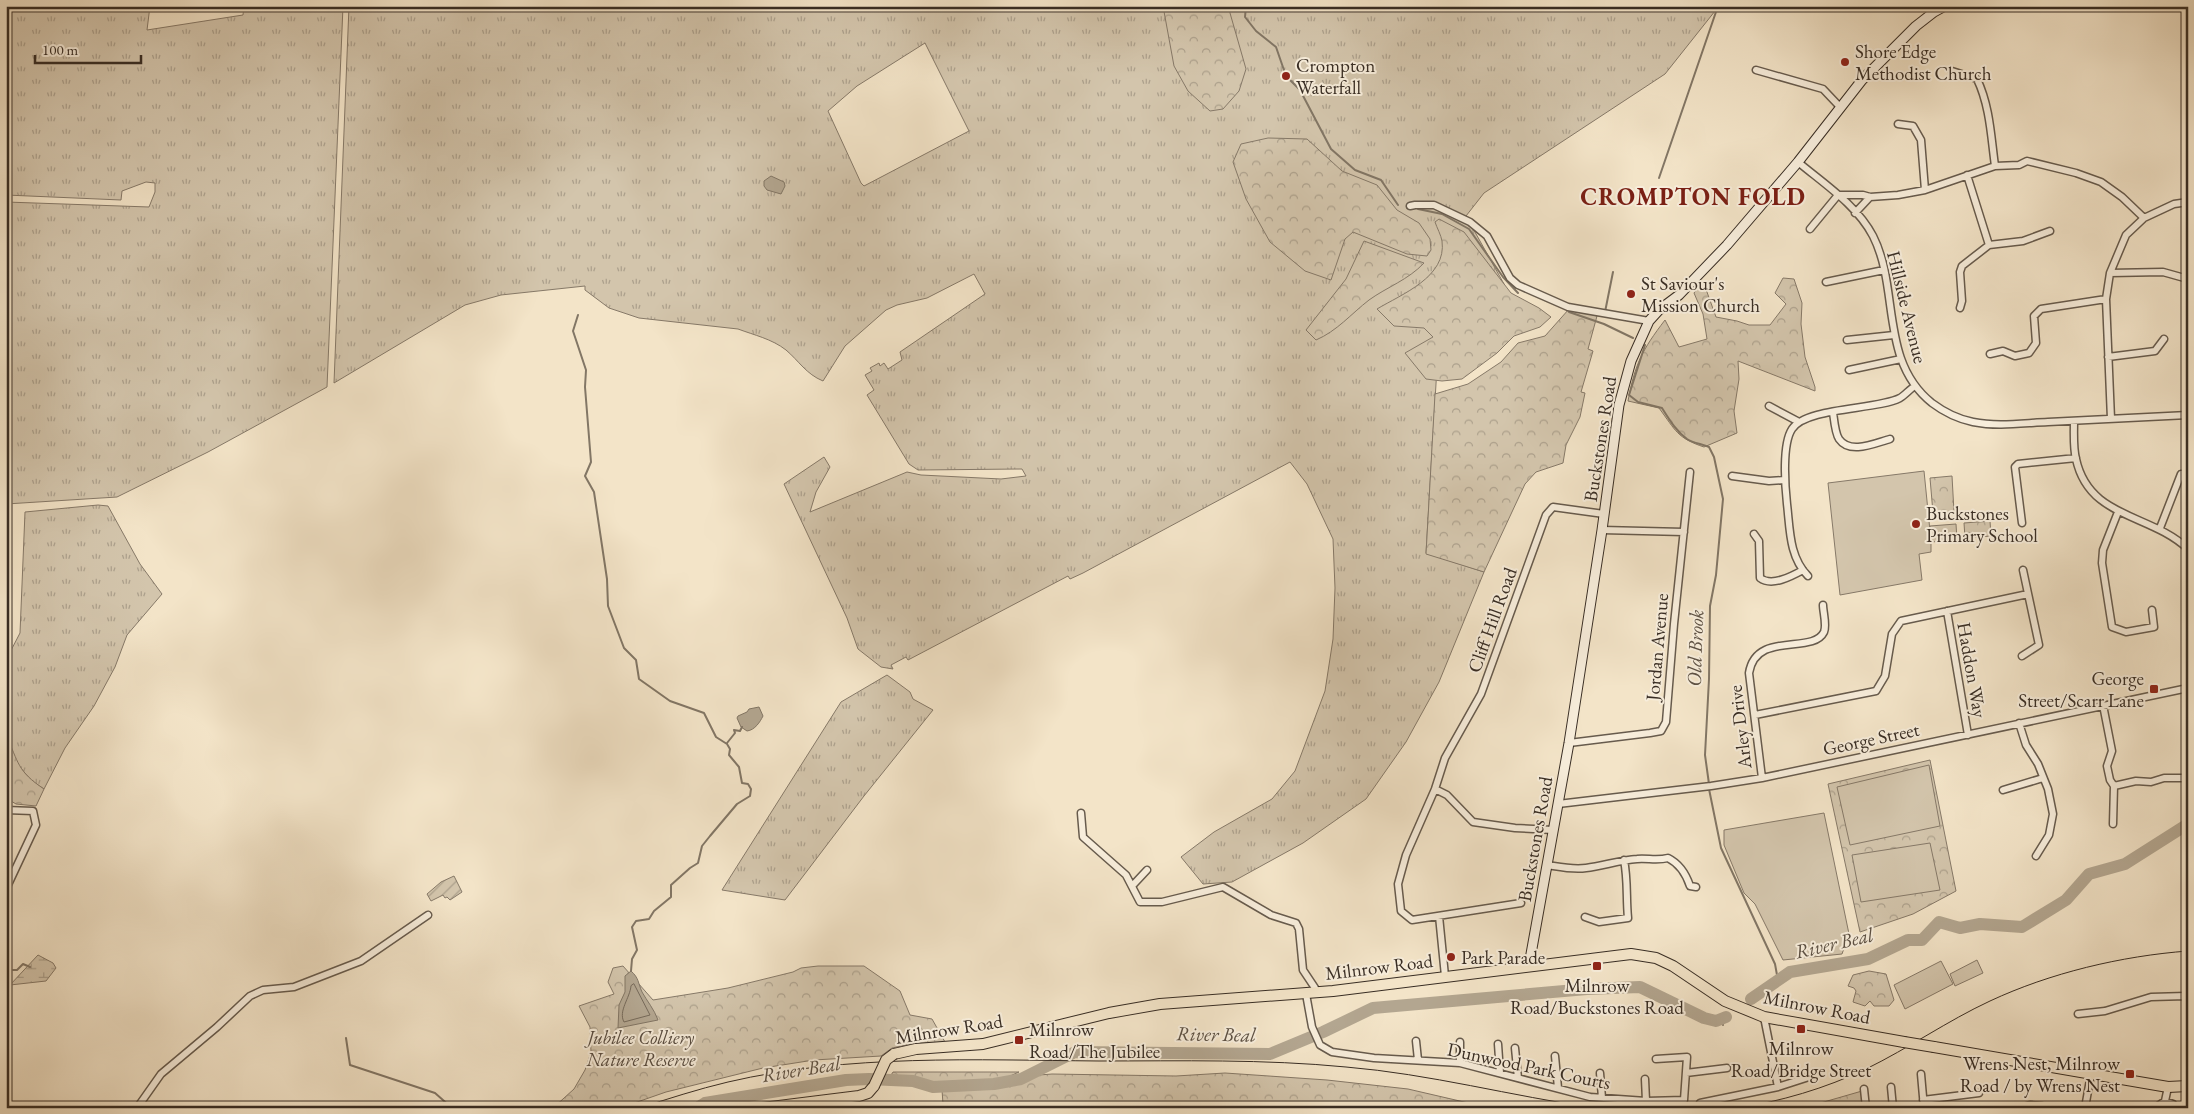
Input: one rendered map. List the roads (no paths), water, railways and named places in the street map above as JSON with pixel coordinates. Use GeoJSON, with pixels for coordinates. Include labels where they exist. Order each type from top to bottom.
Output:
{"type":"FeatureCollection","features":[{"type":"Feature","properties":{"kind":"main road","name":"Buckstones Road"},"geometry":{"type":"LineString","coordinates":[[1529,965],[1569,743],[1620,398],[1630,361],[1649,322],[1659,310],[1679,295],[1716,256],[1798,162],[1862,80],[1900,41],[1934,12],[1945,6]]}},
{"type":"Feature","properties":{"kind":"main road","name":"Milnrow Road"},"geometry":{"type":"LineString","coordinates":[[762,1108],[859,1096],[868,1093],[874,1086],[886,1060],[894,1054],[916,1049],[983,1044],[1109,1013],[1160,1004],[1311,993],[1631,954],[1644,955],[1674,966],[1725,1001],[1764,1017],[2168,1087],[2188,1086]]}},
{"type":"Feature","properties":{"kind":"street"},"geometry":{"type":"LineString","coordinates":[[1756,70],[1823,89],[1841,108]]}},
{"type":"Feature","properties":{"kind":"street"},"geometry":{"type":"LineString","coordinates":[[1952,71],[1977,79],[1983,92],[1990,123],[1995,166]]}},
{"type":"Feature","properties":{"kind":"street"},"geometry":{"type":"LineString","coordinates":[[1898,124],[1913,126],[1921,140],[1925,190]]}},
{"type":"Feature","properties":{"kind":"street"},"geometry":{"type":"LineString","coordinates":[[1810,229],[1838,195],[1898,196],[1925,190],[1995,166],[2019,165],[2027,161],[2076,173],[2101,182],[2122,197],[2144,218]]}},
{"type":"Feature","properties":{"kind":"street","name":"Hillside Avenue"},"geometry":{"type":"LineString","coordinates":[[1798,162],[1838,195],[1855,212],[1873,236],[1884,270],[1894,335],[1901,359],[1915,386],[1925,398],[1945,412],[1972,422],[2003,425],[2188,415]]}},
{"type":"Feature","properties":{"kind":"street"},"geometry":{"type":"LineString","coordinates":[[1967,175],[1989,245]]}},
{"type":"Feature","properties":{"kind":"street"},"geometry":{"type":"LineString","coordinates":[[1855,212],[1870,197]]}},
{"type":"Feature","properties":{"kind":"street"},"geometry":{"type":"LineString","coordinates":[[2111,419],[2106,299],[2110,273],[2126,235],[2144,218],[2174,204],[2188,202]]}},
{"type":"Feature","properties":{"kind":"street"},"geometry":{"type":"LineString","coordinates":[[1410,206],[1434,205],[1470,222],[1487,236],[1510,278],[1518,285],[1568,307],[1649,322]]}},
{"type":"Feature","properties":{"kind":"street"},"geometry":{"type":"LineString","coordinates":[[1960,308],[1962,301],[1960,272],[1962,266],[1989,245],[2023,240],[2050,230]]}},
{"type":"Feature","properties":{"kind":"street"},"geometry":{"type":"LineString","coordinates":[[1826,282],[1884,270]]}},
{"type":"Feature","properties":{"kind":"street"},"geometry":{"type":"LineString","coordinates":[[2110,273],[2162,272],[2188,279]]}},
{"type":"Feature","properties":{"kind":"street"},"geometry":{"type":"LineString","coordinates":[[1990,354],[2003,351],[2016,356],[2029,353],[2036,343],[2034,316],[2041,309],[2106,299]]}},
{"type":"Feature","properties":{"kind":"street"},"geometry":{"type":"LineString","coordinates":[[1847,340],[1894,335]]}},
{"type":"Feature","properties":{"kind":"street"},"geometry":{"type":"LineString","coordinates":[[2108,357],[2155,351],[2164,339]]}},
{"type":"Feature","properties":{"kind":"street"},"geometry":{"type":"LineString","coordinates":[[1848,370],[1901,359]]}},
{"type":"Feature","properties":{"kind":"street"},"geometry":{"type":"LineString","coordinates":[[1808,576],[1793,550],[1784,480],[1788,437],[1792,428],[1799,422],[1822,413],[1900,398],[1915,386]]}},
{"type":"Feature","properties":{"kind":"street"},"geometry":{"type":"LineString","coordinates":[[1769,406],[1799,422]]}},
{"type":"Feature","properties":{"kind":"street"},"geometry":{"type":"LineString","coordinates":[[1833,412],[1838,438],[1846,445],[1853,448],[1890,439]]}},
{"type":"Feature","properties":{"kind":"street"},"geometry":{"type":"LineString","coordinates":[[2074,421],[2076,458],[2082,476],[2091,492],[2118,512],[2160,528],[2178,539],[2188,548]]}},
{"type":"Feature","properties":{"kind":"street"},"geometry":{"type":"LineString","coordinates":[[2022,523],[2015,467],[2018,464],[2076,458]]}},
{"type":"Feature","properties":{"kind":"street","name":"Jordan Avenue"},"geometry":{"type":"LineString","coordinates":[[1569,743],[1650,734],[1661,731],[1666,722],[1690,472]]}},
{"type":"Feature","properties":{"kind":"street"},"geometry":{"type":"LineString","coordinates":[[2160,528],[2181,474],[2188,475]]}},
{"type":"Feature","properties":{"kind":"street"},"geometry":{"type":"LineString","coordinates":[[1732,476],[1769,481],[1784,480]]}},
{"type":"Feature","properties":{"kind":"street","name":"Cliff Hill Road"},"geometry":{"type":"LineString","coordinates":[[1435,789],[1445,758],[1481,694],[1546,515],[1553,507],[1604,514]]}},
{"type":"Feature","properties":{"kind":"street"},"geometry":{"type":"LineString","coordinates":[[2020,512],[2028,511]]}},
{"type":"Feature","properties":{"kind":"street"},"geometry":{"type":"LineString","coordinates":[[2118,512],[2103,550],[2102,563],[2112,627],[2126,632],[2154,627],[2152,610]]}},
{"type":"Feature","properties":{"kind":"street"},"geometry":{"type":"LineString","coordinates":[[1602,530],[1684,532]]}},
{"type":"Feature","properties":{"kind":"street"},"geometry":{"type":"LineString","coordinates":[[1754,534],[1759,541],[1760,578],[1763,580],[1786,579],[1803,570]]}},
{"type":"Feature","properties":{"kind":"street"},"geometry":{"type":"LineString","coordinates":[[2022,656],[2039,645],[2024,570]]}},
{"type":"Feature","properties":{"kind":"street"},"geometry":{"type":"LineString","coordinates":[[1755,715],[1876,691],[1885,676],[1892,634],[1901,621],[2028,594]]}},
{"type":"Feature","properties":{"kind":"street","name":"Arley Drive"},"geometry":{"type":"LineString","coordinates":[[1762,778],[1749,673],[1752,661],[1764,650],[1813,640],[1822,635],[1825,629],[1823,605]]}},
{"type":"Feature","properties":{"kind":"street","name":"Haddon Way"},"geometry":{"type":"LineString","coordinates":[[1946,611],[1968,735]]}},
{"type":"Feature","properties":{"kind":"street","name":"George Street"},"geometry":{"type":"LineString","coordinates":[[1558,804],[1762,778],[2188,688]]}},
{"type":"Feature","properties":{"kind":"street"},"geometry":{"type":"LineString","coordinates":[[2103,705],[2112,751],[2107,766],[2110,780],[2114,786],[2113,824]]}},
{"type":"Feature","properties":{"kind":"street"},"geometry":{"type":"LineString","coordinates":[[2019,723],[2026,745],[2038,764],[2048,789],[2053,814],[2049,835],[2036,856]]}},
{"type":"Feature","properties":{"kind":"street"},"geometry":{"type":"LineString","coordinates":[[2003,790],[2043,778]]}},
{"type":"Feature","properties":{"kind":"street"},"geometry":{"type":"LineString","coordinates":[[2114,786],[2136,781],[2151,782],[2164,778],[2188,778]]}},
{"type":"Feature","properties":{"kind":"street"},"geometry":{"type":"LineString","coordinates":[[1521,903],[1412,920],[1401,911],[1398,884],[1406,855],[1435,789],[1447,795],[1473,822],[1515,828],[1553,830]]}},
{"type":"Feature","properties":{"kind":"street"},"geometry":{"type":"LineString","coordinates":[[6,810],[33,812],[36,825],[6,890]]}},
{"type":"Feature","properties":{"kind":"street"},"geometry":{"type":"LineString","coordinates":[[1081,813],[1083,837],[1126,875],[1133,885],[1137,899],[1140,902],[1162,902],[1222,887],[1271,914],[1296,923],[1299,929],[1303,970],[1310,980],[1311,993]]}},
{"type":"Feature","properties":{"kind":"street"},"geometry":{"type":"LineString","coordinates":[[1547,865],[1571,869],[1587,868],[1624,860],[1648,858],[1660,860],[1668,858],[1676,863],[1686,876],[1690,886],[1696,887]]}},
{"type":"Feature","properties":{"kind":"street"},"geometry":{"type":"LineString","coordinates":[[1585,917],[1599,922],[1628,918],[1626,898],[1628,881],[1624,860]]}},
{"type":"Feature","properties":{"kind":"street"},"geometry":{"type":"LineString","coordinates":[[1133,885],[1147,870]]}},
{"type":"Feature","properties":{"kind":"street"},"geometry":{"type":"LineString","coordinates":[[138,1108],[160,1074],[217,1027],[250,996],[263,990],[294,987],[361,961],[428,915]]}},
{"type":"Feature","properties":{"kind":"street"},"geometry":{"type":"LineString","coordinates":[[1439,916],[1445,976]]}},
{"type":"Feature","properties":{"kind":"street","name":"Dunwood Park Courts"},"geometry":{"type":"LineString","coordinates":[[1311,993],[1312,1027],[1320,1045],[1332,1052],[1460,1063],[1602,1098],[1646,1101],[1684,1100],[1687,1057],[1656,1059]]}},
{"type":"Feature","properties":{"kind":"street"},"geometry":{"type":"LineString","coordinates":[[2078,1014],[2104,1011],[2151,997],[2186,996],[2188,1020]]}},
{"type":"Feature","properties":{"kind":"street"},"geometry":{"type":"LineString","coordinates":[[1764,1017],[1778,1087]]}},
{"type":"Feature","properties":{"kind":"street"},"geometry":{"type":"LineString","coordinates":[[1416,1041],[1418,1060]]}},
{"type":"Feature","properties":{"kind":"street"},"geometry":{"type":"LineString","coordinates":[[1460,1042],[1460,1063]]}},
{"type":"Feature","properties":{"kind":"street"},"geometry":{"type":"LineString","coordinates":[[1498,1044],[1500,1073]]}},
{"type":"Feature","properties":{"kind":"street"},"geometry":{"type":"LineString","coordinates":[[1515,1048],[1518,1078]]}},
{"type":"Feature","properties":{"kind":"street"},"geometry":{"type":"LineString","coordinates":[[1555,1056],[1558,1088]]}},
{"type":"Feature","properties":{"kind":"street"},"geometry":{"type":"LineString","coordinates":[[1686,1073],[1727,1068]]}},
{"type":"Feature","properties":{"kind":"street"},"geometry":{"type":"LineString","coordinates":[[1600,1073],[1602,1098]]}},
{"type":"Feature","properties":{"kind":"street"},"geometry":{"type":"LineString","coordinates":[[1921,1074],[1924,1108]]}},
{"type":"Feature","properties":{"kind":"street"},"geometry":{"type":"LineString","coordinates":[[2085,1108],[2091,1074]]}},
{"type":"Feature","properties":{"kind":"street"},"geometry":{"type":"LineString","coordinates":[[1700,1103],[1778,1087],[1809,1077]]}},
{"type":"Feature","properties":{"kind":"street"},"geometry":{"type":"LineString","coordinates":[[1644,1079],[1646,1101]]}},
{"type":"Feature","properties":{"kind":"street"},"geometry":{"type":"LineString","coordinates":[[1891,1087],[1893,1108]]}},
{"type":"Feature","properties":{"kind":"street"},"geometry":{"type":"LineString","coordinates":[[2156,1108],[2165,1101],[2168,1087]]}},
{"type":"Feature","properties":{"kind":"street"},"geometry":{"type":"LineString","coordinates":[[1864,1089],[1866,1108]]}},
{"type":"Feature","properties":{"kind":"street"},"geometry":{"type":"LineString","coordinates":[[1923,1100],[1979,1093]]}},
{"type":"Feature","properties":{"kind":"street"},"geometry":{"type":"LineString","coordinates":[[2165,1101],[2175,1108]]}},
{"type":"Feature","properties":{"kind":"street"},"geometry":{"type":"LineString","coordinates":[[2020,1108],[2030,1105],[2042,1106]]}},
{"type":"Feature","properties":{"kind":"water"},"geometry":{"type":"Polygon","coordinates":[[[771,176],[784,182],[785,186],[781,194],[767,190],[764,186],[764,181],[771,176]]]}},
{"type":"Feature","properties":{"kind":"water"},"geometry":{"type":"Polygon","coordinates":[[[759,707],[763,716],[757,725],[747,731],[741,727],[738,716],[749,709],[759,707]]]}},
{"type":"Feature","properties":{"kind":"water"},"geometry":{"type":"Polygon","coordinates":[[[631,971],[637,978],[642,992],[658,1020],[618,1028],[619,1005],[625,992],[625,976],[631,971]]]}},
{"type":"Feature","properties":{"kind":"waterway","name":"Old Brook"},"geometry":{"type":"LineString","coordinates":[[1246,6],[1245,17],[1256,31],[1276,47],[1286,76],[1300,90],[1331,149],[1355,170],[1381,180],[1398,205]]}},
{"type":"Feature","properties":{"kind":"waterway"},"geometry":{"type":"LineString","coordinates":[[1659,178],[1718,6]]}},
{"type":"Feature","properties":{"kind":"waterway","name":"Old Brook"},"geometry":{"type":"LineString","coordinates":[[1418,209],[1442,214],[1469,229],[1503,277],[1518,293]]}},
{"type":"Feature","properties":{"kind":"waterway"},"geometry":{"type":"LineString","coordinates":[[1605,312],[1613,272]]}},
{"type":"Feature","properties":{"kind":"waterway","name":"Old Brook"},"geometry":{"type":"LineString","coordinates":[[1569,312],[1604,324],[1633,338]]}},
{"type":"Feature","properties":{"kind":"waterway"},"geometry":{"type":"LineString","coordinates":[[578,315],[573,331],[586,370],[585,387],[591,462],[585,476],[594,492],[607,579],[608,606],[624,648],[636,660],[639,679],[670,701],[704,713],[716,737],[727,744],[730,749],[729,755],[739,767],[742,783],[748,784],[751,789],[750,796],[737,804],[702,846],[698,863],[671,885],[671,897],[654,911],[649,919],[636,921],[632,927],[637,950],[632,959],[631,971]]}},
{"type":"Feature","properties":{"kind":"waterway","name":"Old Brook"},"geometry":{"type":"LineString","coordinates":[[1645,345],[1629,395],[1638,402],[1662,408],[1683,436],[1692,442],[1709,447],[1714,457],[1723,499],[1716,575],[1710,606],[1705,755],[1709,784]]}},
{"type":"Feature","properties":{"kind":"waterway"},"geometry":{"type":"LineString","coordinates":[[727,743],[735,733],[734,730],[740,731],[742,727]]}},
{"type":"Feature","properties":{"kind":"waterway","name":"Old Brook"},"geometry":{"type":"LineString","coordinates":[[1709,789],[1721,848],[1775,964],[1777,975],[1769,988]]}},
{"type":"Feature","properties":{"kind":"waterway","name":"River Beal"},"geometry":{"type":"LineString","coordinates":[[1751,999],[1790,972],[1868,959],[1908,940],[1922,940],[1939,922],[1960,928],[1980,924],[2022,927],[2066,900],[2089,874],[2125,864],[2188,824]]}},
{"type":"Feature","properties":{"kind":"waterway"},"geometry":{"type":"LineString","coordinates":[[6,970],[17,970],[23,964],[30,967]]}},
{"type":"Feature","properties":{"kind":"waterway","name":"River Beal"},"geometry":{"type":"LineString","coordinates":[[697,1108],[705,1103],[846,1080],[913,1081],[933,1087],[994,1084],[1021,1079],[1075,1052],[1270,1054],[1323,1032],[1373,1008],[1587,989],[1640,987],[1704,1018],[1716,1021],[1726,1017]]}},
{"type":"Feature","properties":{"kind":"waterway","name":"River Beal"},"geometry":{"type":"LineString","coordinates":[[1721,1019],[1723,1025]]}},
{"type":"Feature","properties":{"kind":"waterway"},"geometry":{"type":"LineString","coordinates":[[346,1038],[350,1065],[435,1093],[452,1108]]}},
{"type":"Feature","properties":{"kind":"tram line"},"geometry":{"type":"LineString","coordinates":[[1736,1108],[1786,1098],[1851,1076],[1882,1061],[1974,1009],[2037,982],[2086,967],[2137,957],[2188,951]]}},
{"type":"Feature","properties":{"kind":"tram line"},"geometry":{"type":"LineString","coordinates":[[639,1108],[728,1082],[773,1073],[866,1063],[959,1060],[1222,1061],[1315,1064],[1409,1075],[1595,1108]]}},
{"type":"Feature","properties":{"kind":"place","name":"Shore Edge Methodist Church"},"geometry":{"type":"Point","coordinates":[1845,62]}},
{"type":"Feature","properties":{"kind":"place","name":"Crompton Waterfall"},"geometry":{"type":"Point","coordinates":[1286,76]}},
{"type":"Feature","properties":{"kind":"place","name":"St Saviour's Mission Church"},"geometry":{"type":"Point","coordinates":[1631,294]}},
{"type":"Feature","properties":{"kind":"place","name":"Buckstones Primary School"},"geometry":{"type":"Point","coordinates":[1916,524]}},
{"type":"Feature","properties":{"kind":"place","name":"George Street/Scarr Lane"},"geometry":{"type":"Point","coordinates":[2154,689]}},
{"type":"Feature","properties":{"kind":"place","name":"Park Parade"},"geometry":{"type":"Point","coordinates":[1451,957]}},
{"type":"Feature","properties":{"kind":"place","name":"Milnrow Road/Buckstones Road"},"geometry":{"type":"Point","coordinates":[1597,966]}},
{"type":"Feature","properties":{"kind":"place","name":"Milnrow Road/Bridge Street"},"geometry":{"type":"Point","coordinates":[1801,1029]}},
{"type":"Feature","properties":{"kind":"place","name":"Milnrow Road/The Jubilee"},"geometry":{"type":"Point","coordinates":[1019,1040]}},
{"type":"Feature","properties":{"kind":"place","name":"Wrens Nest, Milnrow Road / by Wrens Nest"},"geometry":{"type":"Point","coordinates":[2130,1074]}},
{"type":"Feature","properties":{"kind":"district","name":"CROMPTON FOLD"},"geometry":{"type":"Point","coordinates":[1693,196]}},
{"type":"Feature","properties":{"kind":"park label","name":"Jubilee Colliery Nature Reserve"},"geometry":{"type":"Point","coordinates":[641,1048]}}]}
